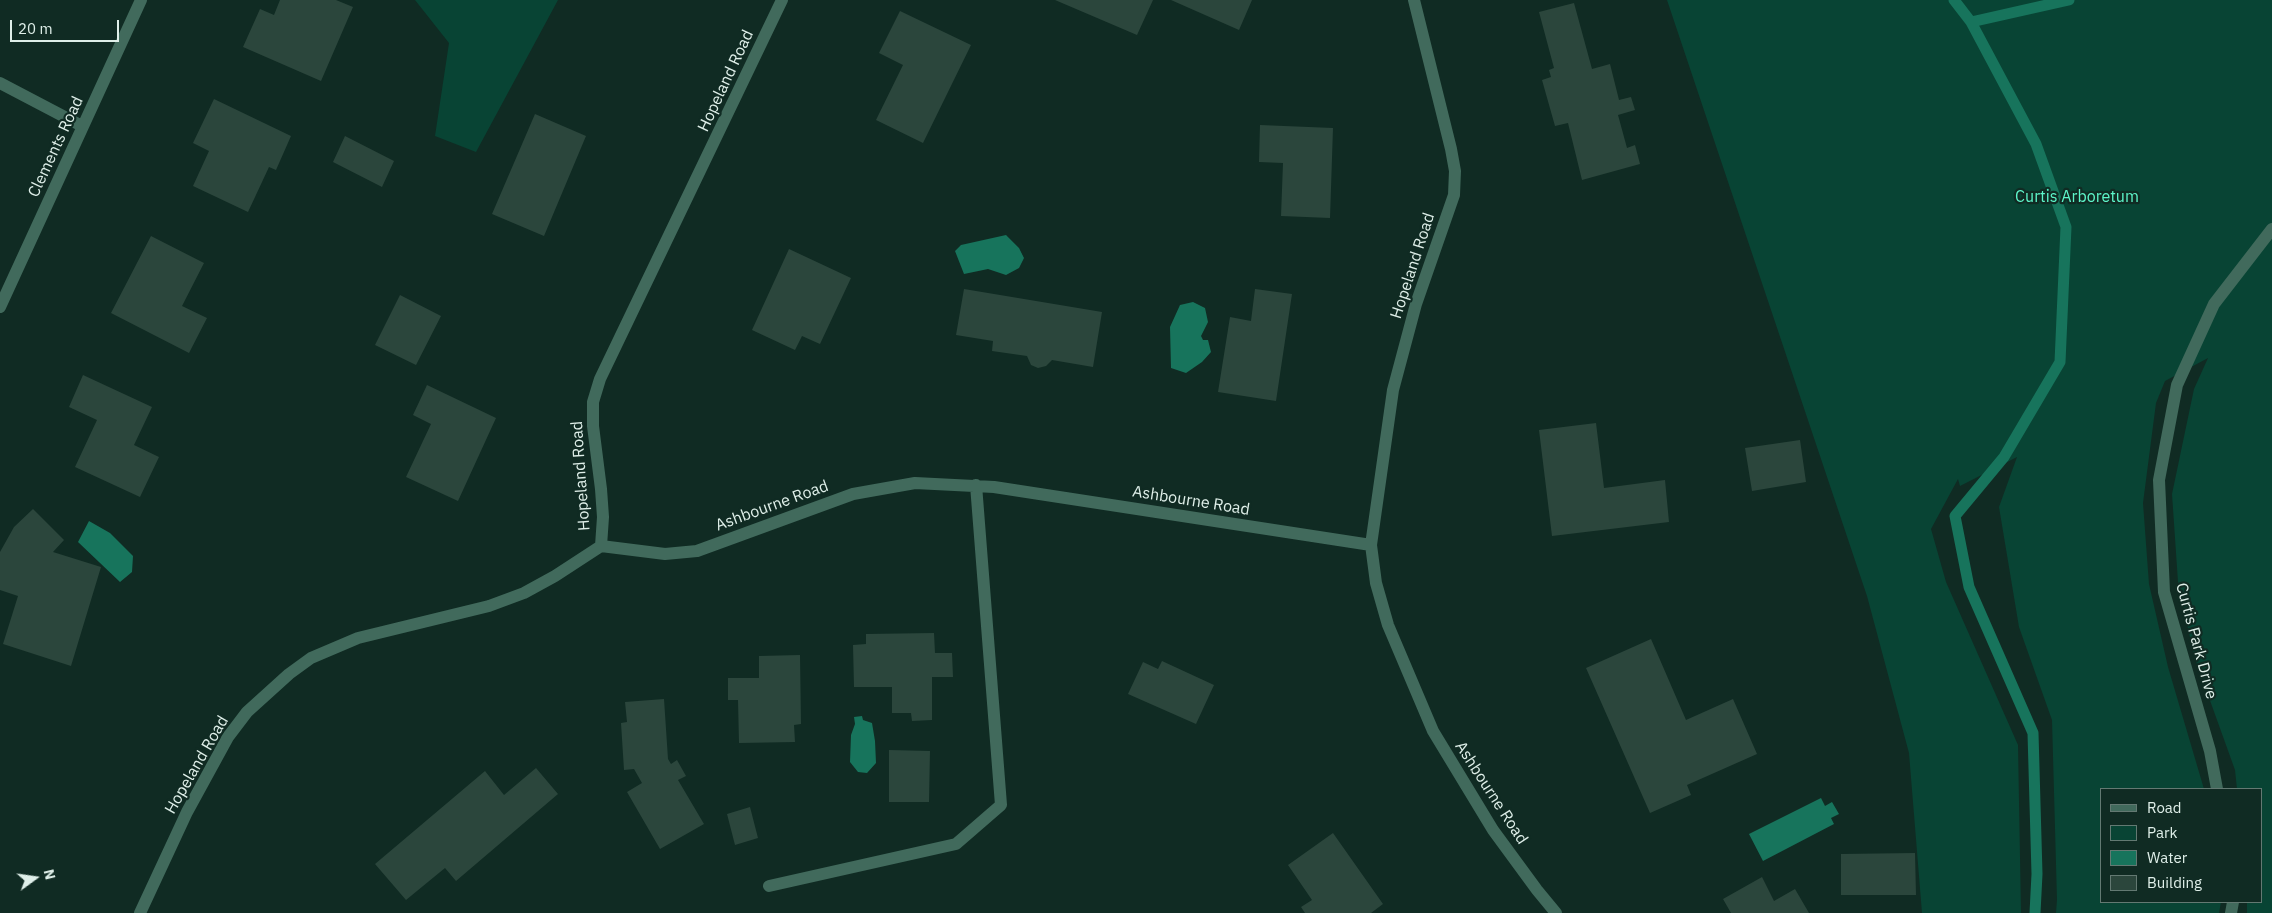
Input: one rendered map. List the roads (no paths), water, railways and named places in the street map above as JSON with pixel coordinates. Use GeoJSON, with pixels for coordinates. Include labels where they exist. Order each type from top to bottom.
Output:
{"type":"FeatureCollection","features":[{"type":"Feature","properties":{"kind":"street","name":"Clements Road"},"geometry":{"type":"LineString","coordinates":[[0,307],[82,126],[142,0]]}},
{"type":"Feature","properties":{"kind":"street","name":"Hopeland Road"},"geometry":{"type":"LineString","coordinates":[[140,913],[187,812],[228,737],[247,712],[289,674],[311,658],[358,638],[489,606],[524,593],[555,576],[601,546],[603,517],[598,454],[593,426],[593,402],[600,379],[782,0]]}},
{"type":"Feature","properties":{"kind":"street","name":"Hopeland Road"},"geometry":{"type":"LineString","coordinates":[[1371,545],[1393,390],[1416,304],[1454,195],[1452,149],[1414,0]]}},
{"type":"Feature","properties":{"kind":"street"},"geometry":{"type":"LineString","coordinates":[[0,83],[82,126]]}},
{"type":"Feature","properties":{"kind":"street","name":"Curtis Park Drive"},"geometry":{"type":"LineString","coordinates":[[2217,788],[2210,751],[2164,592],[2159,480],[2177,385],[2214,304],[2272,229]]}},
{"type":"Feature","properties":{"kind":"street","name":"Ashbourne Road"},"geometry":{"type":"LineString","coordinates":[[601,546],[665,554],[697,551],[853,494],[916,483],[976,485],[1371,545],[1376,583],[1388,626],[1433,731],[1493,830],[1556,913]]}},
{"type":"Feature","properties":{"kind":"street"},"geometry":{"type":"LineString","coordinates":[[769,886],[956,844],[1001,805],[976,485]]}},
{"type":"Feature","properties":{"kind":"water"},"geometry":{"type":"Polygon","coordinates":[[[1006,235],[1019,248],[1024,258],[1019,268],[1006,275],[988,269],[964,274],[955,251],[961,245],[1006,235]]]}},
{"type":"Feature","properties":{"kind":"water"},"geometry":{"type":"Polygon","coordinates":[[[1193,302],[1205,308],[1208,322],[1201,336],[1203,340],[1208,340],[1211,352],[1202,362],[1186,373],[1171,368],[1170,327],[1180,305],[1193,302]]]}},
{"type":"Feature","properties":{"kind":"water"},"geometry":{"type":"Polygon","coordinates":[[[89,521],[110,533],[133,556],[132,572],[120,582],[78,542],[89,521]]]}},
{"type":"Feature","properties":{"kind":"water"},"geometry":{"type":"Polygon","coordinates":[[[862,716],[863,720],[872,723],[875,741],[876,763],[867,773],[858,772],[850,762],[851,735],[855,724],[854,717],[862,716]]]}},
{"type":"Feature","properties":{"kind":"water"},"geometry":{"type":"Polygon","coordinates":[[[1821,798],[1825,806],[1832,802],[1839,814],[1831,818],[1834,824],[1763,861],[1749,834],[1821,798]]]}},
{"type":"Feature","properties":{"kind":"waterway"},"geometry":{"type":"LineString","coordinates":[[1954,0],[1971,22],[2036,144],[2066,227],[2060,362],[2004,457],[1955,516],[1969,587],[2033,733],[2037,874],[2035,913]]}},
{"type":"Feature","properties":{"kind":"waterway"},"geometry":{"type":"LineString","coordinates":[[1971,22],[2069,0]]}},
{"type":"Feature","properties":{"kind":"park label","name":"Curtis Arboretum"},"geometry":{"type":"Point","coordinates":[2077,197]}}]}
